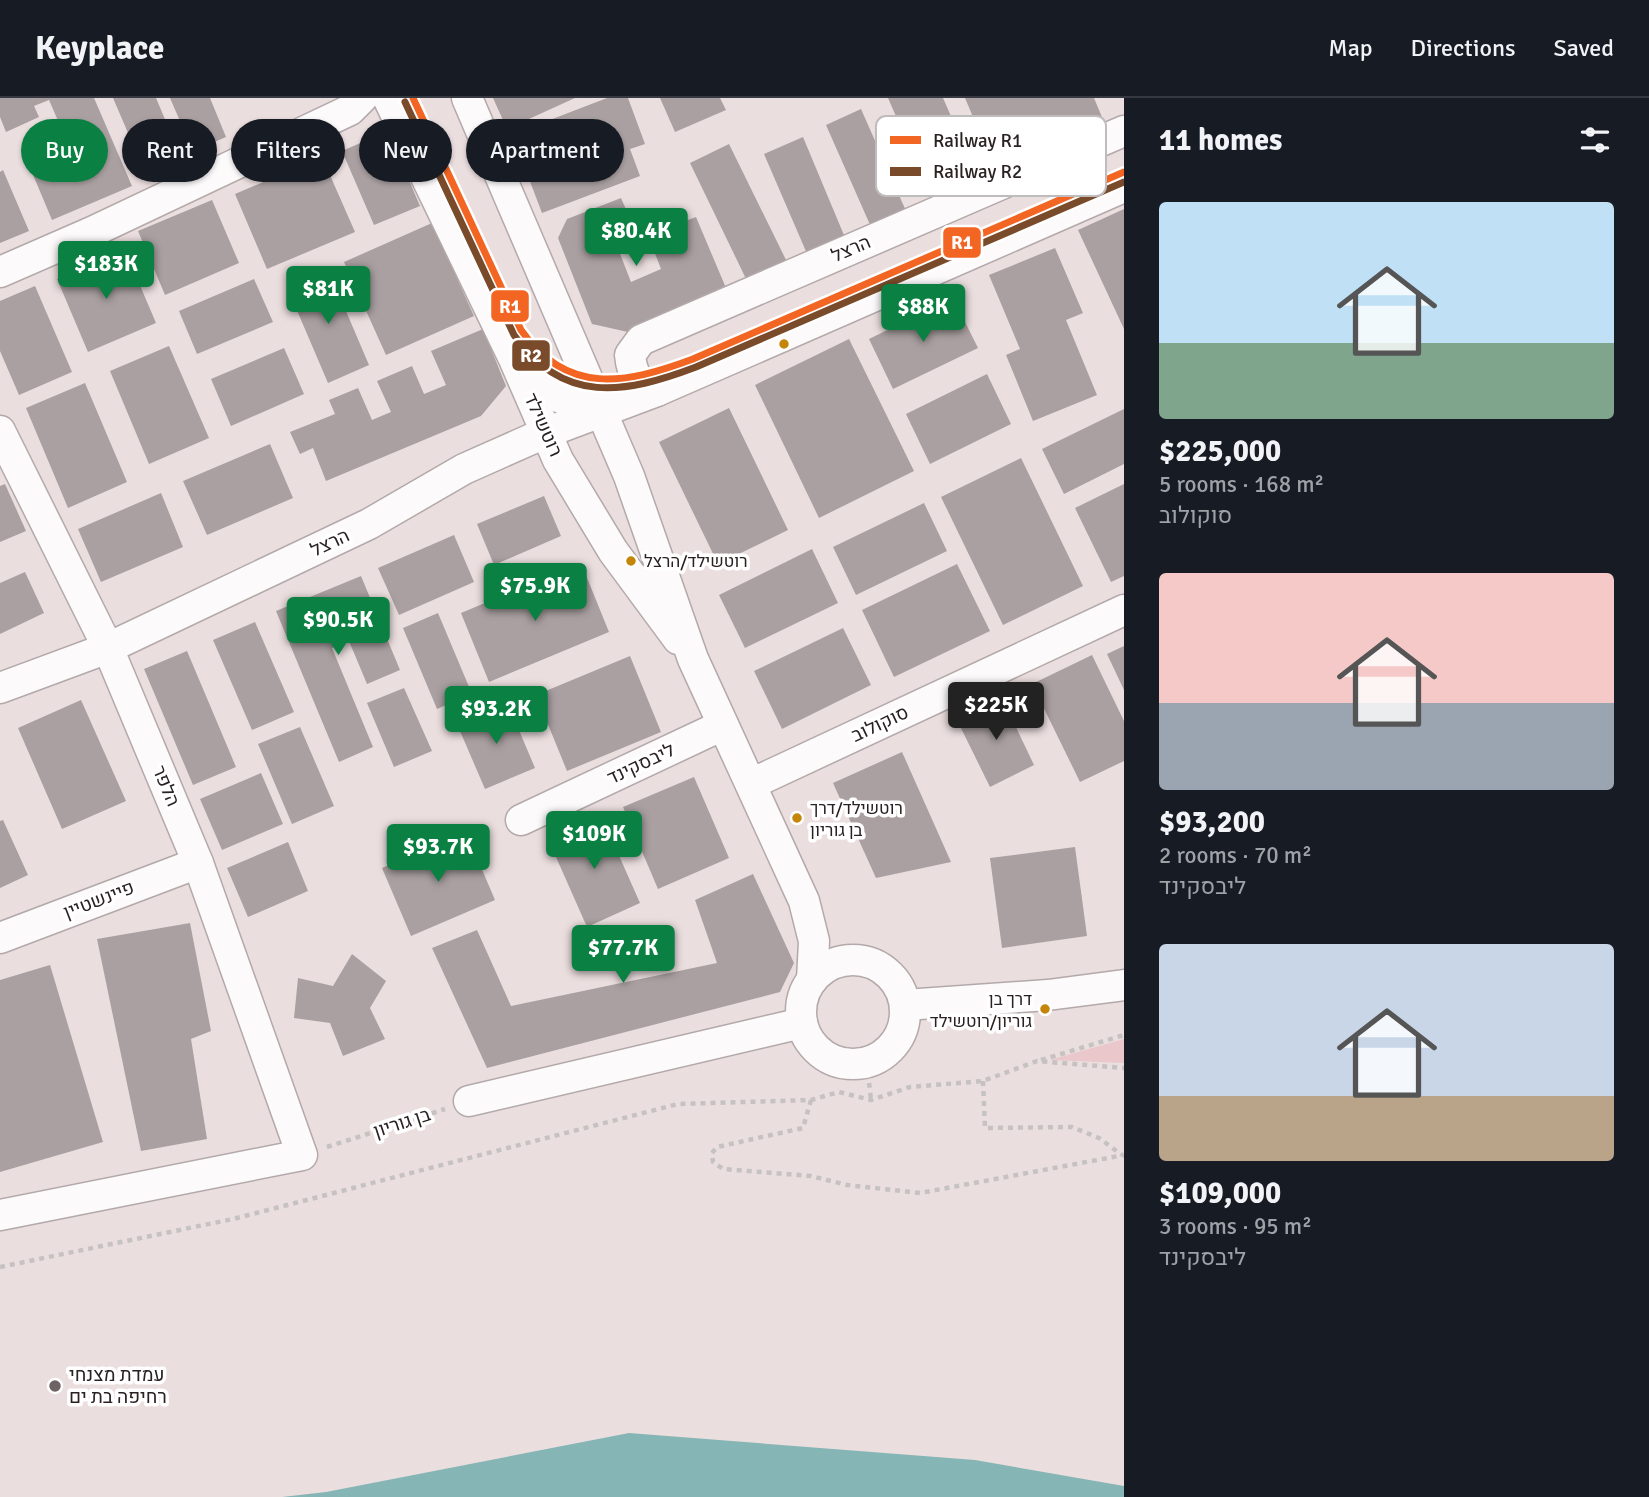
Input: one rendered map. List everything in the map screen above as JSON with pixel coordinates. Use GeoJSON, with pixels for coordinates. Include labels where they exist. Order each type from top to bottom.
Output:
{"type":"FeatureCollection","features":[{"type":"Feature","properties":{"kind":"street"},"geometry":{"type":"LineString","coordinates":[[0,272],[92,232],[350,110],[362,98]]}},
{"type":"Feature","properties":{"kind":"street","name":"רוטשילד"},"geometry":{"type":"LineString","coordinates":[[388,98],[514,359],[558,460],[613,551],[693,659]]}},
{"type":"Feature","properties":{"kind":"street","name":"רוטשילד"},"geometry":{"type":"LineString","coordinates":[[467,98],[629,476],[693,659],[804,901],[814,941],[812,980]]}},
{"type":"Feature","properties":{"kind":"street","name":"הרצל"},"geometry":{"type":"LineString","coordinates":[[1106,139],[1124,131]]}},
{"type":"Feature","properties":{"kind":"street","name":"הרצל"},"geometry":{"type":"LineString","coordinates":[[1106,195],[1124,187]]}},
{"type":"Feature","properties":{"kind":"street","name":"הרצל"},"geometry":{"type":"LineString","coordinates":[[657,391],[643,386],[634,376],[630,355],[641,340],[974,196]]}},
{"type":"Feature","properties":{"kind":"street","name":"הרצל"},"geometry":{"type":"LineString","coordinates":[[0,688],[108,648],[369,524],[464,470],[545,433],[657,391],[1103,196]]}},
{"type":"Feature","properties":{"kind":"street"},"geometry":{"type":"LineString","coordinates":[[514,359],[533,381],[554,396],[601,411]]}},
{"type":"Feature","properties":{"kind":"street","name":"הלפר"},"geometry":{"type":"LineString","coordinates":[[0,430],[108,648],[198,863],[302,1155]]}},
{"type":"Feature","properties":{"kind":"street","name":"סוקולוב"},"geometry":{"type":"LineString","coordinates":[[751,784],[1124,610]]}},
{"type":"Feature","properties":{"kind":"street","name":"ליבסקינד"},"geometry":{"type":"LineString","coordinates":[[521,820],[723,725]]}},
{"type":"Feature","properties":{"kind":"street","name":"פיינשטיין"},"geometry":{"type":"LineString","coordinates":[[0,938],[198,863]]}},
{"type":"Feature","properties":{"kind":"street","name":"רוטשילד"},"geometry":{"type":"LineString","coordinates":[[804,901],[828,930],[859,960]]}},
{"type":"Feature","properties":{"kind":"street"},"geometry":{"type":"LineString","coordinates":[[859,960],[871,962],[887,972],[900,986],[905,1005],[905,1024],[897,1041],[884,1055],[867,1063],[846,1064],[826,1057],[810,1042],[802,1023],[801,1004],[818,973],[833,963],[859,960]]}},
{"type":"Feature","properties":{"kind":"street"},"geometry":{"type":"LineString","coordinates":[[905,1005],[1048,995],[1124,985]]}},
{"type":"Feature","properties":{"kind":"street"},"geometry":{"type":"LineString","coordinates":[[469,1101],[802,1023]]}},
{"type":"Feature","properties":{"kind":"street"},"geometry":{"type":"LineString","coordinates":[[0,1215],[302,1155]]}},
{"type":"Feature","properties":{"kind":"path"},"geometry":{"type":"LineString","coordinates":[[0,1268],[233,1219],[678,1104],[811,1100],[839,1092],[871,1100],[910,1087],[984,1081],[1037,1061],[1124,1035]]}},
{"type":"Feature","properties":{"kind":"path"},"geometry":{"type":"LineString","coordinates":[[1037,1061],[1124,1068]]}},
{"type":"Feature","properties":{"kind":"path"},"geometry":{"type":"LineString","coordinates":[[867,1063],[871,1100]]}},
{"type":"Feature","properties":{"kind":"path"},"geometry":{"type":"LineString","coordinates":[[984,1081],[985,1128],[1072,1128],[1099,1138],[1123,1155]]}},
{"type":"Feature","properties":{"kind":"path"},"geometry":{"type":"LineString","coordinates":[[811,1100],[803,1128],[717,1147],[712,1153],[713,1162],[723,1169],[811,1176],[847,1185],[920,1193],[1123,1155]]}},
{"type":"Feature","properties":{"kind":"path","name":"בן גוריון"},"geometry":{"type":"LineString","coordinates":[[302,1155],[469,1101]]}},
{"type":"Feature","properties":{"kind":"shaded area"},"geometry":{"type":"Polygon","coordinates":[[[1124,1039],[1124,1063],[1050,1060],[1124,1039]]]}},
{"type":"Feature","properties":{"kind":"water"},"geometry":{"type":"Polygon","coordinates":[[[629,1433],[975,1460],[1124,1486],[1124,1497],[282,1497],[326,1492],[629,1433]]]}},
{"type":"Feature","properties":{"kind":"building"},"geometry":{"type":"Polygon","coordinates":[[[0,98],[94,98],[103,119],[57,119],[49,100],[34,106],[39,117],[21,119],[21,125],[6,132],[0,117],[0,98]]]}},
{"type":"Feature","properties":{"kind":"building"},"geometry":{"type":"Polygon","coordinates":[[[113,98],[156,98],[165,119],[122,119],[113,98]]]}},
{"type":"Feature","properties":{"kind":"building"},"geometry":{"type":"Polygon","coordinates":[[[170,98],[210,98],[226,137],[217,141],[217,119],[179,119],[170,98]]]}},
{"type":"Feature","properties":{"kind":"building"},"geometry":{"type":"Polygon","coordinates":[[[493,98],[575,98],[529,119],[502,119],[493,98]]]}},
{"type":"Feature","properties":{"kind":"building"},"geometry":{"type":"Polygon","coordinates":[[[607,98],[628,98],[645,144],[630,149],[640,176],[542,213],[530,182],[624,182],[624,119],[552,119],[607,98]]]}},
{"type":"Feature","properties":{"kind":"building"},"geometry":{"type":"Polygon","coordinates":[[[660,98],[720,98],[726,110],[675,132],[660,98]]]}},
{"type":"Feature","properties":{"kind":"building"},"geometry":{"type":"Polygon","coordinates":[[[888,98],[943,98],[951,116],[896,116],[888,98]]]}},
{"type":"Feature","properties":{"kind":"building"},"geometry":{"type":"Polygon","coordinates":[[[965,98],[1094,98],[1102,116],[973,116],[965,98]]]}},
{"type":"Feature","properties":{"kind":"building"},"geometry":{"type":"Polygon","coordinates":[[[861,109],[876,143],[876,196],[899,196],[906,211],[871,227],[826,125],[861,109]]]}},
{"type":"Feature","properties":{"kind":"building"},"geometry":{"type":"Polygon","coordinates":[[[108,130],[122,163],[122,182],[130,182],[132,186],[52,220],[36,182],[108,182],[108,130]]]}},
{"type":"Feature","properties":{"kind":"building"},"geometry":{"type":"Polygon","coordinates":[[[803,137],[846,240],[808,256],[764,154],[803,137]]]}},
{"type":"Feature","properties":{"kind":"building"},"geometry":{"type":"Polygon","coordinates":[[[359,144],[359,182],[410,182],[420,206],[374,225],[345,158],[345,150],[359,144]]]}},
{"type":"Feature","properties":{"kind":"building"},"geometry":{"type":"Polygon","coordinates":[[[729,144],[789,266],[749,285],[690,163],[729,144]]]}},
{"type":"Feature","properties":{"kind":"building"},"geometry":{"type":"Polygon","coordinates":[[[3,170],[29,231],[0,243],[0,172],[3,170]]]}},
{"type":"Feature","properties":{"kind":"building"},"geometry":{"type":"Polygon","coordinates":[[[263,182],[333,182],[355,232],[267,269],[235,194],[263,182]]]}},
{"type":"Feature","properties":{"kind":"building"},"geometry":{"type":"Polygon","coordinates":[[[621,198],[641,244],[619,251],[631,282],[661,269],[648,235],[696,217],[726,288],[628,332],[592,324],[558,238],[567,219],[621,198]]]}},
{"type":"Feature","properties":{"kind":"building"},"geometry":{"type":"Polygon","coordinates":[[[212,200],[239,263],[165,295],[138,231],[212,200]]]}},
{"type":"Feature","properties":{"kind":"building"},"geometry":{"type":"Polygon","coordinates":[[[1124,209],[1124,329],[1078,230],[1124,209]]]}},
{"type":"Feature","properties":{"kind":"building"},"geometry":{"type":"Polygon","coordinates":[[[432,223],[474,316],[386,355],[344,262],[432,223]]]}},
{"type":"Feature","properties":{"kind":"building"},"geometry":{"type":"Polygon","coordinates":[[[1055,248],[1083,313],[1066,320],[1097,395],[1033,421],[1006,355],[1020,349],[989,275],[1055,248]]]}},
{"type":"Feature","properties":{"kind":"building"},"geometry":{"type":"Polygon","coordinates":[[[125,250],[156,323],[88,352],[57,279],[125,250]]]}},
{"type":"Feature","properties":{"kind":"building"},"geometry":{"type":"Polygon","coordinates":[[[328,269],[369,365],[328,383],[287,287],[328,269]]]}},
{"type":"Feature","properties":{"kind":"building"},"geometry":{"type":"Polygon","coordinates":[[[254,279],[273,322],[197,354],[179,311],[254,279]]]}},
{"type":"Feature","properties":{"kind":"building"},"geometry":{"type":"Polygon","coordinates":[[[35,286],[72,372],[19,395],[0,351],[0,301],[35,286]]]}},
{"type":"Feature","properties":{"kind":"building"},"geometry":{"type":"Polygon","coordinates":[[[953,298],[978,348],[893,389],[869,339],[953,298]]]}},
{"type":"Feature","properties":{"kind":"building"},"geometry":{"type":"Polygon","coordinates":[[[483,329],[506,386],[481,416],[326,481],[313,448],[300,454],[290,432],[335,414],[329,400],[358,388],[372,420],[391,412],[377,381],[412,366],[424,394],[446,385],[431,351],[483,329]]]}},
{"type":"Feature","properties":{"kind":"building"},"geometry":{"type":"Polygon","coordinates":[[[849,339],[914,471],[819,518],[755,385],[849,339]]]}},
{"type":"Feature","properties":{"kind":"building"},"geometry":{"type":"Polygon","coordinates":[[[169,346],[209,438],[149,464],[110,371],[169,346]]]}},
{"type":"Feature","properties":{"kind":"building"},"geometry":{"type":"Polygon","coordinates":[[[284,348],[304,394],[231,426],[211,379],[284,348]]]}},
{"type":"Feature","properties":{"kind":"building"},"geometry":{"type":"Polygon","coordinates":[[[987,374],[1011,424],[930,464],[906,414],[987,374]]]}},
{"type":"Feature","properties":{"kind":"building"},"geometry":{"type":"Polygon","coordinates":[[[85,383],[127,482],[68,508],[26,408],[85,383]]]}},
{"type":"Feature","properties":{"kind":"building"},"geometry":{"type":"Polygon","coordinates":[[[729,408],[788,530],[718,564],[659,442],[729,408]]]}},
{"type":"Feature","properties":{"kind":"building"},"geometry":{"type":"Polygon","coordinates":[[[1124,409],[1124,464],[1064,494],[1042,449],[1124,409]]]}},
{"type":"Feature","properties":{"kind":"building"},"geometry":{"type":"Polygon","coordinates":[[[270,444],[293,498],[207,535],[183,481],[270,444]]]}},
{"type":"Feature","properties":{"kind":"building"},"geometry":{"type":"Polygon","coordinates":[[[1021,458],[1083,586],[1003,625],[941,497],[1021,458]]]}},
{"type":"Feature","properties":{"kind":"building"},"geometry":{"type":"Polygon","coordinates":[[[5,484],[26,531],[0,542],[0,486],[5,484]]]}},
{"type":"Feature","properties":{"kind":"building"},"geometry":{"type":"Polygon","coordinates":[[[1124,484],[1124,576],[1111,582],[1075,508],[1124,484]]]}},
{"type":"Feature","properties":{"kind":"building"},"geometry":{"type":"Polygon","coordinates":[[[161,493],[183,547],[101,582],[78,529],[161,493]]]}},
{"type":"Feature","properties":{"kind":"building"},"geometry":{"type":"Polygon","coordinates":[[[544,496],[561,536],[494,565],[477,524],[544,496]]]}},
{"type":"Feature","properties":{"kind":"building"},"geometry":{"type":"Polygon","coordinates":[[[924,503],[947,551],[856,595],[833,547],[924,503]]]}},
{"type":"Feature","properties":{"kind":"building"},"geometry":{"type":"Polygon","coordinates":[[[454,535],[474,582],[399,615],[378,568],[454,535]]]}},
{"type":"Feature","properties":{"kind":"building"},"geometry":{"type":"Polygon","coordinates":[[[812,549],[838,603],[745,648],[719,595],[812,549]]]}},
{"type":"Feature","properties":{"kind":"building"},"geometry":{"type":"Polygon","coordinates":[[[581,563],[609,632],[489,682],[461,613],[581,563]]]}},
{"type":"Feature","properties":{"kind":"building"},"geometry":{"type":"Polygon","coordinates":[[[957,564],[990,631],[894,677],[862,610],[957,564]]]}},
{"type":"Feature","properties":{"kind":"building"},"geometry":{"type":"Polygon","coordinates":[[[25,572],[44,613],[0,634],[0,583],[25,572]]]}},
{"type":"Feature","properties":{"kind":"building"},"geometry":{"type":"Polygon","coordinates":[[[361,576],[400,670],[367,684],[349,641],[332,648],[373,747],[339,762],[276,611],[361,576]]]}},
{"type":"Feature","properties":{"kind":"building"},"geometry":{"type":"Polygon","coordinates":[[[438,613],[472,694],[437,709],[403,628],[438,613]]]}},
{"type":"Feature","properties":{"kind":"building"},"geometry":{"type":"Polygon","coordinates":[[[255,622],[294,712],[252,730],[213,640],[255,622]]]}},
{"type":"Feature","properties":{"kind":"building"},"geometry":{"type":"Polygon","coordinates":[[[843,628],[871,685],[782,729],[754,671],[843,628]]]}},
{"type":"Feature","properties":{"kind":"building"},"geometry":{"type":"Polygon","coordinates":[[[1124,646],[1124,690],[1107,654],[1124,646]]]}},
{"type":"Feature","properties":{"kind":"building"},"geometry":{"type":"Polygon","coordinates":[[[187,651],[236,767],[193,785],[144,669],[187,651]]]}},
{"type":"Feature","properties":{"kind":"building"},"geometry":{"type":"Polygon","coordinates":[[[1092,655],[1124,721],[1124,761],[1080,782],[1032,684],[1092,655]]]}},
{"type":"Feature","properties":{"kind":"building"},"geometry":{"type":"Polygon","coordinates":[[[630,656],[661,732],[567,771],[536,695],[630,656]]]}},
{"type":"Feature","properties":{"kind":"building"},"geometry":{"type":"Polygon","coordinates":[[[404,688],[432,751],[394,767],[367,703],[404,688]]]}},
{"type":"Feature","properties":{"kind":"building"},"geometry":{"type":"Polygon","coordinates":[[[1002,698],[1034,765],[990,787],[957,720],[1002,698]]]}},
{"type":"Feature","properties":{"kind":"building"},"geometry":{"type":"Polygon","coordinates":[[[81,700],[126,801],[62,829],[18,728],[81,700]]]}},
{"type":"Feature","properties":{"kind":"building"},"geometry":{"type":"Polygon","coordinates":[[[507,702],[535,768],[485,789],[457,724],[507,702]]]}},
{"type":"Feature","properties":{"kind":"building"},"geometry":{"type":"Polygon","coordinates":[[[300,727],[334,806],[292,824],[258,744],[300,727]]]}},
{"type":"Feature","properties":{"kind":"building"},"geometry":{"type":"Polygon","coordinates":[[[902,752],[951,862],[876,878],[833,783],[902,752]]]}},
{"type":"Feature","properties":{"kind":"building"},"geometry":{"type":"Polygon","coordinates":[[[261,773],[283,824],[222,850],[200,799],[261,773]]]}},
{"type":"Feature","properties":{"kind":"building"},"geometry":{"type":"Polygon","coordinates":[[[694,777],[729,858],[658,889],[623,807],[694,777]]]}},
{"type":"Feature","properties":{"kind":"building"},"geometry":{"type":"Polygon","coordinates":[[[601,815],[640,903],[587,927],[548,839],[601,815]]]}},
{"type":"Feature","properties":{"kind":"building"},"geometry":{"type":"Polygon","coordinates":[[[3,820],[28,875],[0,888],[0,821],[3,820]]]}},
{"type":"Feature","properties":{"kind":"building"},"geometry":{"type":"Polygon","coordinates":[[[466,832],[495,900],[411,936],[382,868],[466,832]]]}},
{"type":"Feature","properties":{"kind":"building"},"geometry":{"type":"Polygon","coordinates":[[[288,842],[308,891],[248,917],[227,868],[288,842]]]}},
{"type":"Feature","properties":{"kind":"building"},"geometry":{"type":"Polygon","coordinates":[[[1075,847],[1087,936],[1002,948],[990,858],[1075,847]]]}},
{"type":"Feature","properties":{"kind":"building"},"geometry":{"type":"Polygon","coordinates":[[[753,874],[794,963],[780,992],[487,1068],[432,948],[477,930],[511,1006],[717,963],[695,900],[753,874]]]}},
{"type":"Feature","properties":{"kind":"building"},"geometry":{"type":"Polygon","coordinates":[[[190,923],[211,1031],[191,1039],[207,1139],[141,1151],[97,939],[190,923]]]}},
{"type":"Feature","properties":{"kind":"building"},"geometry":{"type":"Polygon","coordinates":[[[352,954],[386,981],[370,1008],[385,1039],[343,1056],[330,1023],[294,1018],[298,978],[333,986],[352,954]]]}},
{"type":"Feature","properties":{"kind":"building"},"geometry":{"type":"Polygon","coordinates":[[[50,965],[103,1142],[0,1172],[0,980],[50,965]]]}},
{"type":"Feature","properties":{"kind":"rail line","name":"R1"},"geometry":{"type":"LineString","coordinates":[[413,98],[521,330],[539,351],[558,366],[578,375],[599,379],[644,374],[693,359],[1069,196]]}},
{"type":"Feature","properties":{"kind":"rail line","name":"R2"},"geometry":{"type":"LineString","coordinates":[[405,102],[514,335],[533,358],[553,373],[574,383],[597,387],[644,383],[696,367],[1092,196]]}},
{"type":"Feature","properties":{"kind":"rail line","name":"R1"},"geometry":{"type":"LineString","coordinates":[[1106,180],[1124,172]]}},
{"type":"Feature","properties":{"kind":"rail line","name":"R2"},"geometry":{"type":"LineString","coordinates":[[1106,190],[1124,182]]}},
{"type":"Feature","properties":{"kind":"place","name":"רוטשילד/הרצל"},"geometry":{"type":"Point","coordinates":[631,561]}},
{"type":"Feature","properties":{"kind":"place","name":"רוטשילד/דרך בן גוריון"},"geometry":{"type":"Point","coordinates":[797,818]}},
{"type":"Feature","properties":{"kind":"place","name":"דרך בן גוריון/רוטשילד"},"geometry":{"type":"Point","coordinates":[1045,1009]}},
{"type":"Feature","properties":{"kind":"place","name":"עמדת מצנחי רחיפה בת ים"},"geometry":{"type":"Point","coordinates":[55,1386]}}]}
